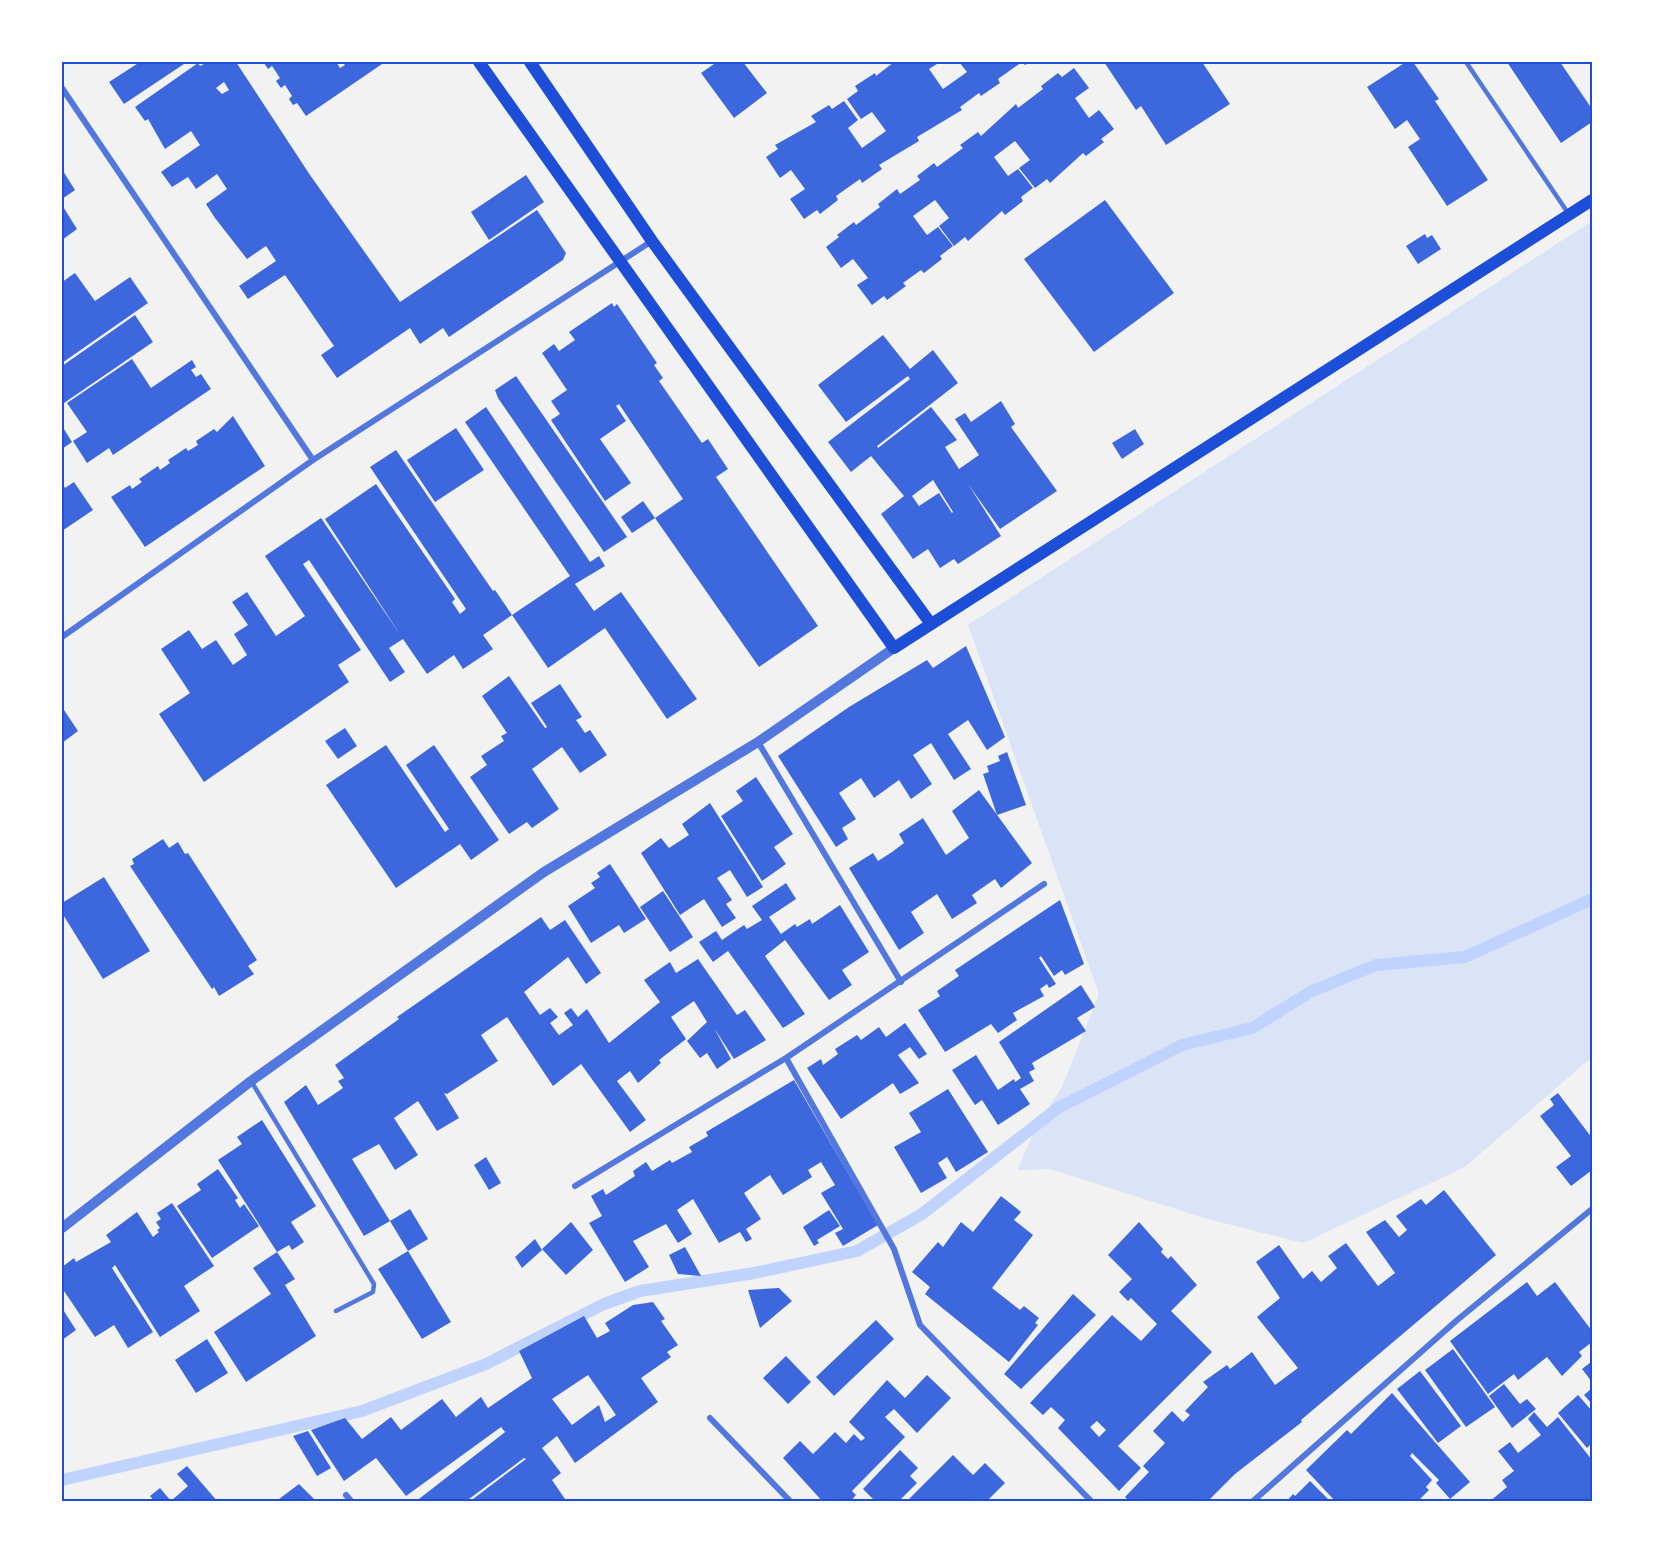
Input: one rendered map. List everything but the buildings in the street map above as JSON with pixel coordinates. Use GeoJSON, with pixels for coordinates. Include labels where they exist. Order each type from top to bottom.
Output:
{"type":"FeatureCollection","features":[{"type":"Feature","properties":{"kind":"main road"},"geometry":{"type":"LineString","coordinates":[[479,62],[894,648],[1593,200]]}},
{"type":"Feature","properties":{"kind":"main road"},"geometry":{"type":"LineString","coordinates":[[530,62],[652,241],[931,624]]}},
{"type":"Feature","properties":{"kind":"street"},"geometry":{"type":"LineString","coordinates":[[62,88],[313,460]]}},
{"type":"Feature","properties":{"kind":"street"},"geometry":{"type":"LineString","coordinates":[[62,637],[313,460],[652,241]]}},
{"type":"Feature","properties":{"kind":"street"},"geometry":{"type":"LineString","coordinates":[[62,1228],[251,1081],[544,872],[758,742],[894,648]]}},
{"type":"Feature","properties":{"kind":"street"},"geometry":{"type":"LineString","coordinates":[[758,742],[901,982]]}},
{"type":"Feature","properties":{"kind":"street"},"geometry":{"type":"LineString","coordinates":[[575,1186],[786,1058],[1044,884]]}},
{"type":"Feature","properties":{"kind":"street"},"geometry":{"type":"LineString","coordinates":[[786,1058],[881,1225],[900,1265],[920,1324],[1092,1502]]}},
{"type":"Feature","properties":{"kind":"street"},"geometry":{"type":"LineString","coordinates":[[1252,1502],[1456,1321],[1593,1209]]}},
{"type":"Feature","properties":{"kind":"street"},"geometry":{"type":"LineString","coordinates":[[710,1418],[791,1502]]}},
{"type":"Feature","properties":{"kind":"street"},"geometry":{"type":"LineString","coordinates":[[346,1495],[352,1502]]}},
{"type":"Feature","properties":{"kind":"lane"},"geometry":{"type":"LineString","coordinates":[[1466,62],[1570,215]]}},
{"type":"Feature","properties":{"kind":"lane"},"geometry":{"type":"LineString","coordinates":[[251,1081],[374,1284],[373,1292],[367,1297],[336,1311]]}},
{"type":"Feature","properties":{"kind":"shaded area"},"geometry":{"type":"Polygon","coordinates":[[[1592,221],[1592,1057],[1465,1167],[1303,1243],[1204,1218],[1050,1169],[1017,1170],[1038,1124],[1062,1087],[1099,994],[968,625],[1592,221]]]}},
{"type":"Feature","properties":{"kind":"waterway"},"geometry":{"type":"LineString","coordinates":[[62,1480],[362,1411],[486,1364],[604,1304],[640,1291],[754,1273],[857,1251],[922,1214],[1058,1108],[1182,1045],[1252,1028],[1312,991],[1376,965],[1465,957],[1592,899]]}}]}
